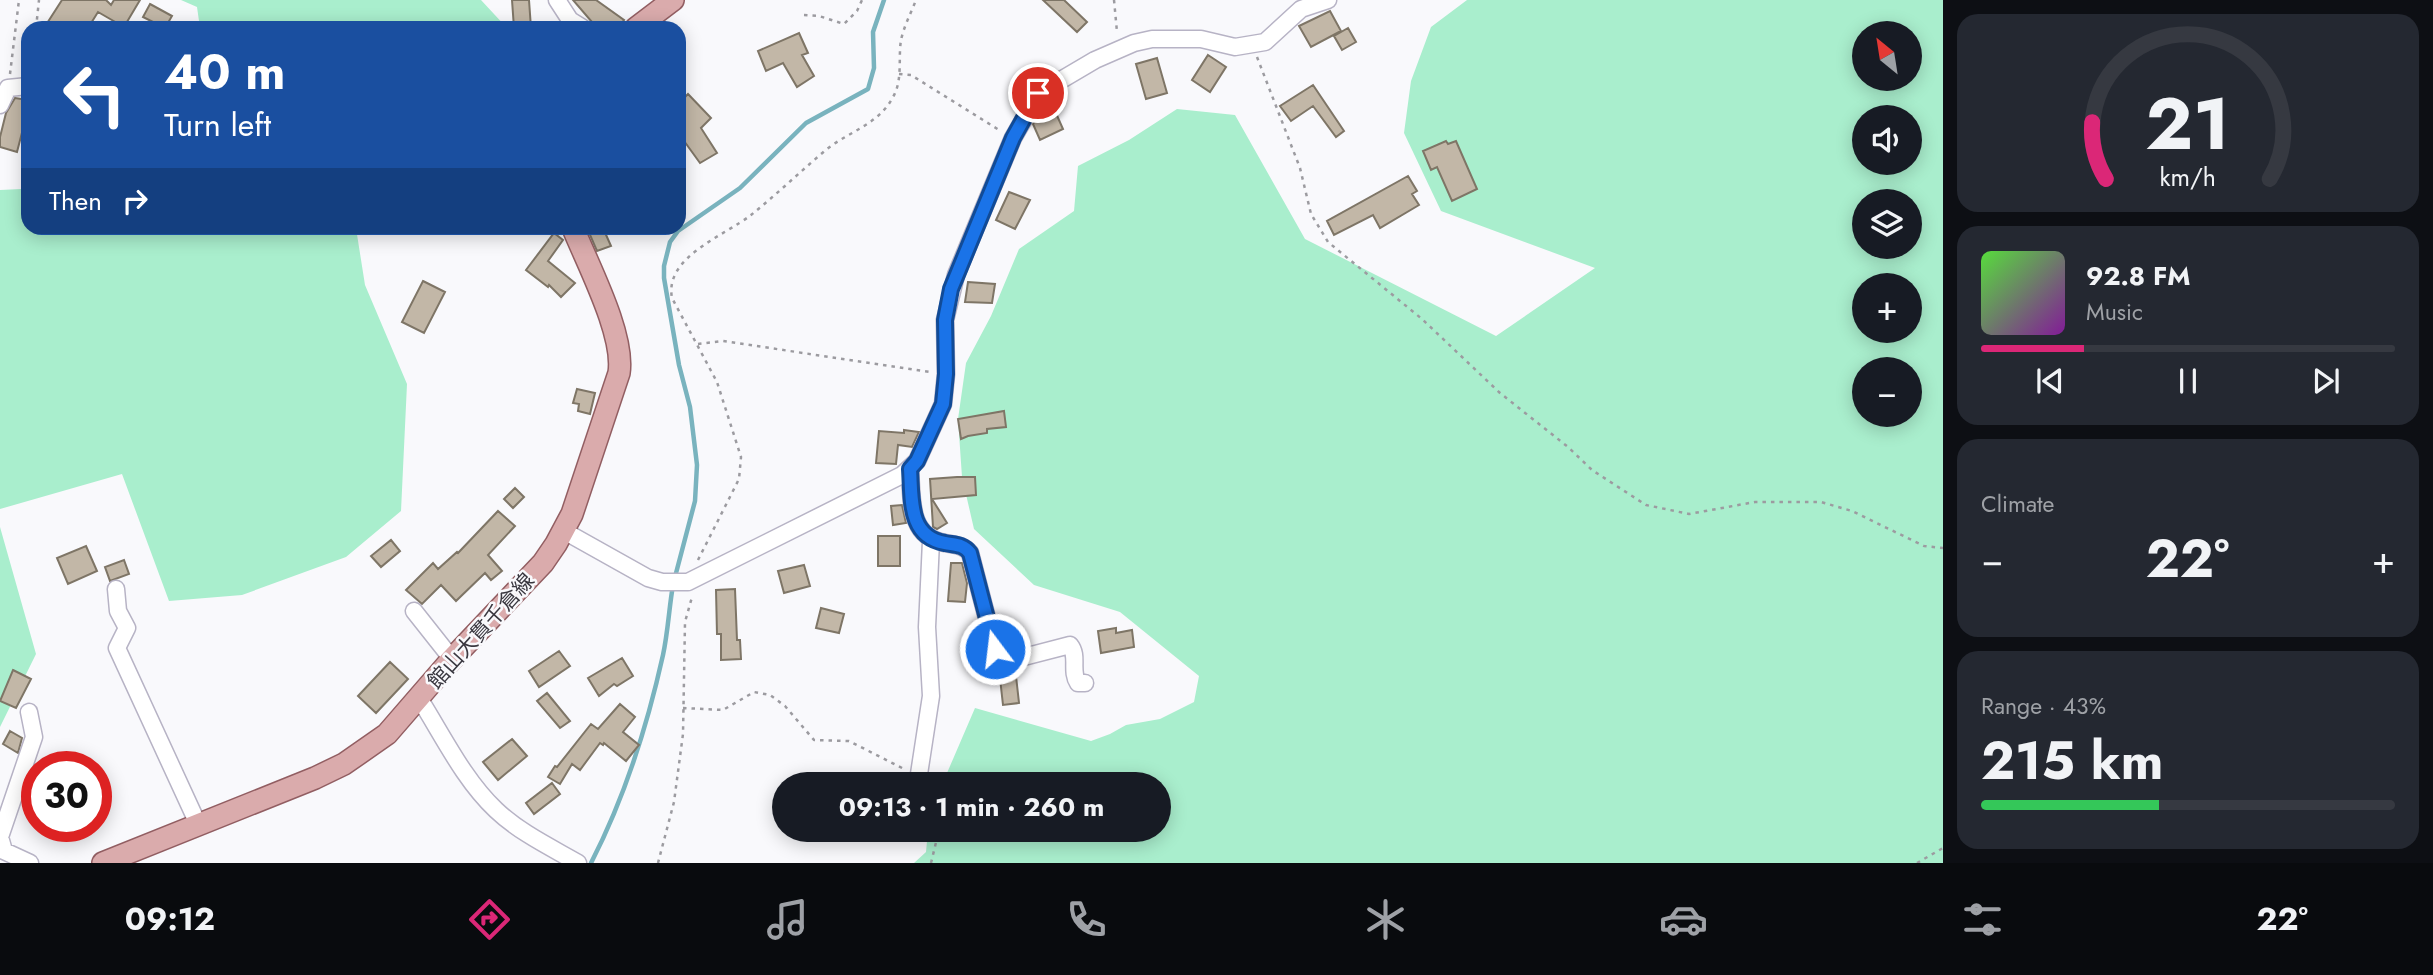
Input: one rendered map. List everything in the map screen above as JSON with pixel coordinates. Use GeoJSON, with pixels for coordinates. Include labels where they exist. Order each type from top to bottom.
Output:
{"type":"FeatureCollection","features":[{"type":"Feature","properties":{"kind":"main road"},"geometry":{"type":"LineString","coordinates":[[645,21],[673,0]]}},
{"type":"Feature","properties":{"kind":"main road","name":"館山大貫千倉線"},"geometry":{"type":"LineString","coordinates":[[103,863],[287,791],[344,764],[387,734],[452,659],[543,563],[564,531],[582,486],[621,360],[616,335],[576,235]]}},
{"type":"Feature","properties":{"kind":"street"},"geometry":{"type":"LineString","coordinates":[[557,0],[572,21]]}},
{"type":"Feature","properties":{"kind":"street"},"geometry":{"type":"LineString","coordinates":[[564,531],[632,571],[662,582],[688,582],[902,475],[917,461],[943,404],[946,374],[945,320],[951,289],[1013,138],[1038,93],[1074,71],[1119,50],[1152,39],[1182,37],[1235,47],[1265,42],[1301,9],[1328,0]]}},
{"type":"Feature","properties":{"kind":"street"},"geometry":{"type":"LineString","coordinates":[[0,105],[8,88],[21,87]]}},
{"type":"Feature","properties":{"kind":"street"},"geometry":{"type":"LineString","coordinates":[[910,469],[914,518],[923,534],[931,541],[961,546],[970,553],[999,656],[1012,660],[1070,645],[1074,650],[1075,678],[1078,682],[1085,682]]}},
{"type":"Feature","properties":{"kind":"street"},"geometry":{"type":"LineString","coordinates":[[919,772],[931,696],[927,627],[931,541]]}},
{"type":"Feature","properties":{"kind":"street"},"geometry":{"type":"LineString","coordinates":[[116,589],[118,611],[127,628],[117,648],[198,824]]}},
{"type":"Feature","properties":{"kind":"street"},"geometry":{"type":"LineString","coordinates":[[414,611],[452,659]]}},
{"type":"Feature","properties":{"kind":"street"},"geometry":{"type":"LineString","coordinates":[[419,698],[477,790],[496,811],[571,859]]}},
{"type":"Feature","properties":{"kind":"street"},"geometry":{"type":"LineString","coordinates":[[29,712],[34,737],[0,837],[4,851],[30,863]]}},
{"type":"Feature","properties":{"kind":"path"},"geometry":{"type":"LineString","coordinates":[[8,88],[19,0]]}},
{"type":"Feature","properties":{"kind":"path"},"geometry":{"type":"LineString","coordinates":[[37,21],[39,0]]}},
{"type":"Feature","properties":{"kind":"path"},"geometry":{"type":"LineString","coordinates":[[804,15],[819,16],[844,24],[857,11],[862,0]]}},
{"type":"Feature","properties":{"kind":"path"},"geometry":{"type":"LineString","coordinates":[[658,863],[674,802],[683,734],[685,622],[693,591],[688,582],[738,479],[741,457],[717,383],[672,299],[671,289],[678,267],[687,258],[750,216],[831,147],[870,124],[885,110],[895,95],[901,38],[916,0]]}},
{"type":"Feature","properties":{"kind":"path"},"geometry":{"type":"LineString","coordinates":[[1114,0],[1119,50]]}},
{"type":"Feature","properties":{"kind":"path"},"geometry":{"type":"LineString","coordinates":[[1252,46],[1300,168],[1311,214],[1328,242],[1422,319],[1500,393],[1568,447],[1592,470],[1646,505],[1689,514],[1755,502],[1821,502],[1852,511],[1924,546],[1943,548]]}},
{"type":"Feature","properties":{"kind":"path"},"geometry":{"type":"LineString","coordinates":[[899,74],[911,75],[1013,138]]}},
{"type":"Feature","properties":{"kind":"path"},"geometry":{"type":"LineString","coordinates":[[698,344],[723,341],[946,374]]}},
{"type":"Feature","properties":{"kind":"path"},"geometry":{"type":"LineString","coordinates":[[683,708],[723,710],[754,692],[770,695],[785,706],[814,740],[849,741],[913,772]]}},
{"type":"Feature","properties":{"kind":"path"},"geometry":{"type":"LineString","coordinates":[[931,863],[936,842]]}},
{"type":"Feature","properties":{"kind":"path"},"geometry":{"type":"LineString","coordinates":[[1917,863],[1943,848]]}},
{"type":"Feature","properties":{"kind":"green space"},"geometry":{"type":"Polygon","coordinates":[[[181,0],[481,0],[500,21],[199,21],[197,7],[181,0]]]}},
{"type":"Feature","properties":{"kind":"green space"},"geometry":{"type":"Polygon","coordinates":[[[1467,0],[1943,0],[1943,863],[914,863],[926,852],[927,842],[1171,842],[1171,772],[947,772],[975,708],[1091,741],[1126,725],[1160,719],[1194,702],[1199,676],[1120,612],[1034,585],[974,529],[962,477],[958,419],[966,363],[991,316],[1019,249],[1074,211],[1078,166],[1129,140],[1177,109],[1235,115],[1305,239],[1496,336],[1595,268],[1441,211],[1404,133],[1411,81],[1431,27],[1467,0]]]}},
{"type":"Feature","properties":{"kind":"green space"},"geometry":{"type":"Polygon","coordinates":[[[21,189],[21,235],[357,235],[365,285],[407,384],[401,511],[346,557],[242,595],[169,601],[122,474],[0,509],[0,190],[21,189]]]}},
{"type":"Feature","properties":{"kind":"green space"},"geometry":{"type":"Polygon","coordinates":[[[0,527],[36,654],[0,727],[0,527]]]}},
{"type":"Feature","properties":{"kind":"building"},"geometry":{"type":"Polygon","coordinates":[[[62,0],[106,0],[111,5],[114,0],[140,0],[128,21],[114,21],[98,12],[92,21],[48,21],[62,0]]]}},
{"type":"Feature","properties":{"kind":"building"},"geometry":{"type":"Polygon","coordinates":[[[512,0],[529,0],[530,21],[514,21],[512,0]]]}},
{"type":"Feature","properties":{"kind":"building"},"geometry":{"type":"Polygon","coordinates":[[[573,0],[596,0],[624,20],[623,21],[591,21],[573,0]]]}},
{"type":"Feature","properties":{"kind":"building"},"geometry":{"type":"Polygon","coordinates":[[[1043,0],[1064,0],[1087,22],[1077,32],[1043,0]]]}},
{"type":"Feature","properties":{"kind":"building"},"geometry":{"type":"Polygon","coordinates":[[[150,4],[172,16],[169,21],[151,21],[143,17],[150,4]]]}},
{"type":"Feature","properties":{"kind":"building"},"geometry":{"type":"Polygon","coordinates":[[[1330,11],[1341,31],[1311,47],[1299,26],[1330,11]]]}},
{"type":"Feature","properties":{"kind":"building"},"geometry":{"type":"Polygon","coordinates":[[[1348,28],[1356,42],[1342,50],[1334,36],[1348,28]]]}},
{"type":"Feature","properties":{"kind":"building"},"geometry":{"type":"Polygon","coordinates":[[[799,33],[808,53],[802,55],[814,76],[797,87],[783,63],[766,71],[758,51],[799,33]]]}},
{"type":"Feature","properties":{"kind":"building"},"geometry":{"type":"Polygon","coordinates":[[[1208,55],[1226,67],[1210,92],[1192,80],[1208,55]]]}},
{"type":"Feature","properties":{"kind":"building"},"geometry":{"type":"Polygon","coordinates":[[[1157,58],[1167,93],[1146,99],[1136,64],[1157,58]]]}},
{"type":"Feature","properties":{"kind":"building"},"geometry":{"type":"Polygon","coordinates":[[[1313,85],[1344,131],[1336,137],[1313,106],[1291,121],[1280,106],[1313,85]]]}},
{"type":"Feature","properties":{"kind":"building"},"geometry":{"type":"Polygon","coordinates":[[[688,94],[711,118],[701,128],[717,153],[700,163],[686,144],[688,94]]]}},
{"type":"Feature","properties":{"kind":"building"},"geometry":{"type":"Polygon","coordinates":[[[15,98],[21,99],[21,136],[17,152],[0,147],[6,113],[15,98]]]}},
{"type":"Feature","properties":{"kind":"building"},"geometry":{"type":"Polygon","coordinates":[[[1055,111],[1063,129],[1040,140],[1033,124],[1036,119],[1055,111]]]}},
{"type":"Feature","properties":{"kind":"building"},"geometry":{"type":"Polygon","coordinates":[[[1446,141],[1448,144],[1456,141],[1477,189],[1452,201],[1437,167],[1431,170],[1423,151],[1446,141]]]}},
{"type":"Feature","properties":{"kind":"building"},"geometry":{"type":"Polygon","coordinates":[[[1408,176],[1417,191],[1412,194],[1419,205],[1380,228],[1373,215],[1334,235],[1327,221],[1408,176]]]}},
{"type":"Feature","properties":{"kind":"building"},"geometry":{"type":"Polygon","coordinates":[[[1009,192],[1030,200],[1015,229],[996,220],[1009,192]]]}},
{"type":"Feature","properties":{"kind":"building"},"geometry":{"type":"Polygon","coordinates":[[[552,235],[557,235],[563,240],[548,261],[575,283],[561,297],[549,285],[548,287],[526,270],[552,235]]]}},
{"type":"Feature","properties":{"kind":"building"},"geometry":{"type":"Polygon","coordinates":[[[590,235],[606,235],[611,246],[597,251],[590,235]]]}},
{"type":"Feature","properties":{"kind":"building"},"geometry":{"type":"Polygon","coordinates":[[[423,281],[445,292],[424,333],[402,322],[423,281]]]}},
{"type":"Feature","properties":{"kind":"building"},"geometry":{"type":"Polygon","coordinates":[[[968,282],[995,284],[992,303],[965,302],[968,282]]]}},
{"type":"Feature","properties":{"kind":"building"},"geometry":{"type":"Polygon","coordinates":[[[577,389],[595,393],[590,414],[578,411],[579,404],[573,403],[577,389]]]}},
{"type":"Feature","properties":{"kind":"building"},"geometry":{"type":"Polygon","coordinates":[[[1004,411],[1006,427],[987,429],[987,433],[961,439],[958,419],[1004,411]]]}},
{"type":"Feature","properties":{"kind":"building"},"geometry":{"type":"Polygon","coordinates":[[[904,430],[919,432],[912,447],[898,445],[896,464],[876,463],[879,431],[904,433],[904,430]]]}},
{"type":"Feature","properties":{"kind":"building"},"geometry":{"type":"Polygon","coordinates":[[[975,477],[976,495],[932,499],[947,523],[937,529],[933,527],[930,479],[975,477]]]}},
{"type":"Feature","properties":{"kind":"building"},"geometry":{"type":"Polygon","coordinates":[[[515,488],[524,497],[513,508],[504,499],[515,488]]]}},
{"type":"Feature","properties":{"kind":"building"},"geometry":{"type":"Polygon","coordinates":[[[902,505],[906,523],[893,525],[891,506],[902,505]]]}},
{"type":"Feature","properties":{"kind":"building"},"geometry":{"type":"Polygon","coordinates":[[[498,511],[515,526],[488,555],[502,571],[491,580],[485,573],[456,601],[441,585],[422,604],[406,590],[433,563],[438,569],[458,553],[498,511]]]}},
{"type":"Feature","properties":{"kind":"building"},"geometry":{"type":"Polygon","coordinates":[[[878,536],[900,536],[900,566],[878,566],[878,536]]]}},
{"type":"Feature","properties":{"kind":"building"},"geometry":{"type":"Polygon","coordinates":[[[391,540],[400,551],[381,567],[371,556],[391,540]]]}},
{"type":"Feature","properties":{"kind":"building"},"geometry":{"type":"Polygon","coordinates":[[[86,546],[97,571],[68,584],[57,558],[86,546]]]}},
{"type":"Feature","properties":{"kind":"building"},"geometry":{"type":"Polygon","coordinates":[[[124,560],[129,574],[110,581],[105,567],[124,560]]]}},
{"type":"Feature","properties":{"kind":"building"},"geometry":{"type":"Polygon","coordinates":[[[951,563],[962,563],[967,583],[965,602],[948,601],[951,563]]]}},
{"type":"Feature","properties":{"kind":"building"},"geometry":{"type":"Polygon","coordinates":[[[804,565],[810,586],[784,593],[778,571],[804,565]]]}},
{"type":"Feature","properties":{"kind":"building"},"geometry":{"type":"Polygon","coordinates":[[[735,589],[737,640],[740,640],[741,659],[721,660],[721,634],[717,634],[716,590],[735,589]]]}},
{"type":"Feature","properties":{"kind":"building"},"geometry":{"type":"Polygon","coordinates":[[[821,608],[844,614],[839,633],[816,628],[821,608]]]}},
{"type":"Feature","properties":{"kind":"building"},"geometry":{"type":"Polygon","coordinates":[[[1116,628],[1116,633],[1132,630],[1134,647],[1101,653],[1098,631],[1116,628]]]}},
{"type":"Feature","properties":{"kind":"building"},"geometry":{"type":"Polygon","coordinates":[[[559,651],[570,666],[539,687],[529,671],[559,651]]]}},
{"type":"Feature","properties":{"kind":"building"},"geometry":{"type":"Polygon","coordinates":[[[622,658],[633,676],[617,686],[614,684],[599,696],[588,678],[622,658]]]}},
{"type":"Feature","properties":{"kind":"building"},"geometry":{"type":"Polygon","coordinates":[[[390,662],[408,679],[376,713],[358,696],[390,662]]]}},
{"type":"Feature","properties":{"kind":"building"},"geometry":{"type":"Polygon","coordinates":[[[13,670],[31,679],[16,708],[0,701],[13,670]]]}},
{"type":"Feature","properties":{"kind":"building"},"geometry":{"type":"Polygon","coordinates":[[[1016,676],[1019,703],[1003,705],[1000,678],[1016,676]]]}},
{"type":"Feature","properties":{"kind":"building"},"geometry":{"type":"Polygon","coordinates":[[[547,693],[570,721],[560,728],[537,701],[547,693]]]}},
{"type":"Feature","properties":{"kind":"building"},"geometry":{"type":"Polygon","coordinates":[[[620,704],[635,717],[623,732],[639,745],[626,761],[604,743],[600,743],[580,770],[572,764],[560,784],[548,777],[591,724],[598,729],[620,704]]]}},
{"type":"Feature","properties":{"kind":"building"},"geometry":{"type":"Polygon","coordinates":[[[10,731],[22,738],[18,753],[3,744],[10,731]]]}},
{"type":"Feature","properties":{"kind":"building"},"geometry":{"type":"Polygon","coordinates":[[[512,739],[527,756],[498,780],[483,762],[512,739]]]}},
{"type":"Feature","properties":{"kind":"building"},"geometry":{"type":"Polygon","coordinates":[[[552,783],[560,794],[534,814],[526,803],[552,783]]]}},
{"type":"Feature","properties":{"kind":"waterway"},"geometry":{"type":"LineString","coordinates":[[686,225],[740,188],[806,123],[868,89],[874,68],[873,32],[884,0]]}},
{"type":"Feature","properties":{"kind":"waterway"},"geometry":{"type":"LineString","coordinates":[[675,235],[670,242],[664,278],[679,365],[690,407],[697,465],[695,501],[675,577]]}},
{"type":"Feature","properties":{"kind":"waterway"},"geometry":{"type":"LineString","coordinates":[[591,863],[625,787],[650,709],[663,655],[673,585]]}},
{"type":"Feature","properties":{"kind":"route"},"geometry":{"type":"LineString","coordinates":[[995,649],[970,553],[961,546],[931,541],[923,534],[914,518],[910,469],[917,461],[943,404],[946,374],[945,320],[951,289],[1013,138],[1038,93]]}}]}
